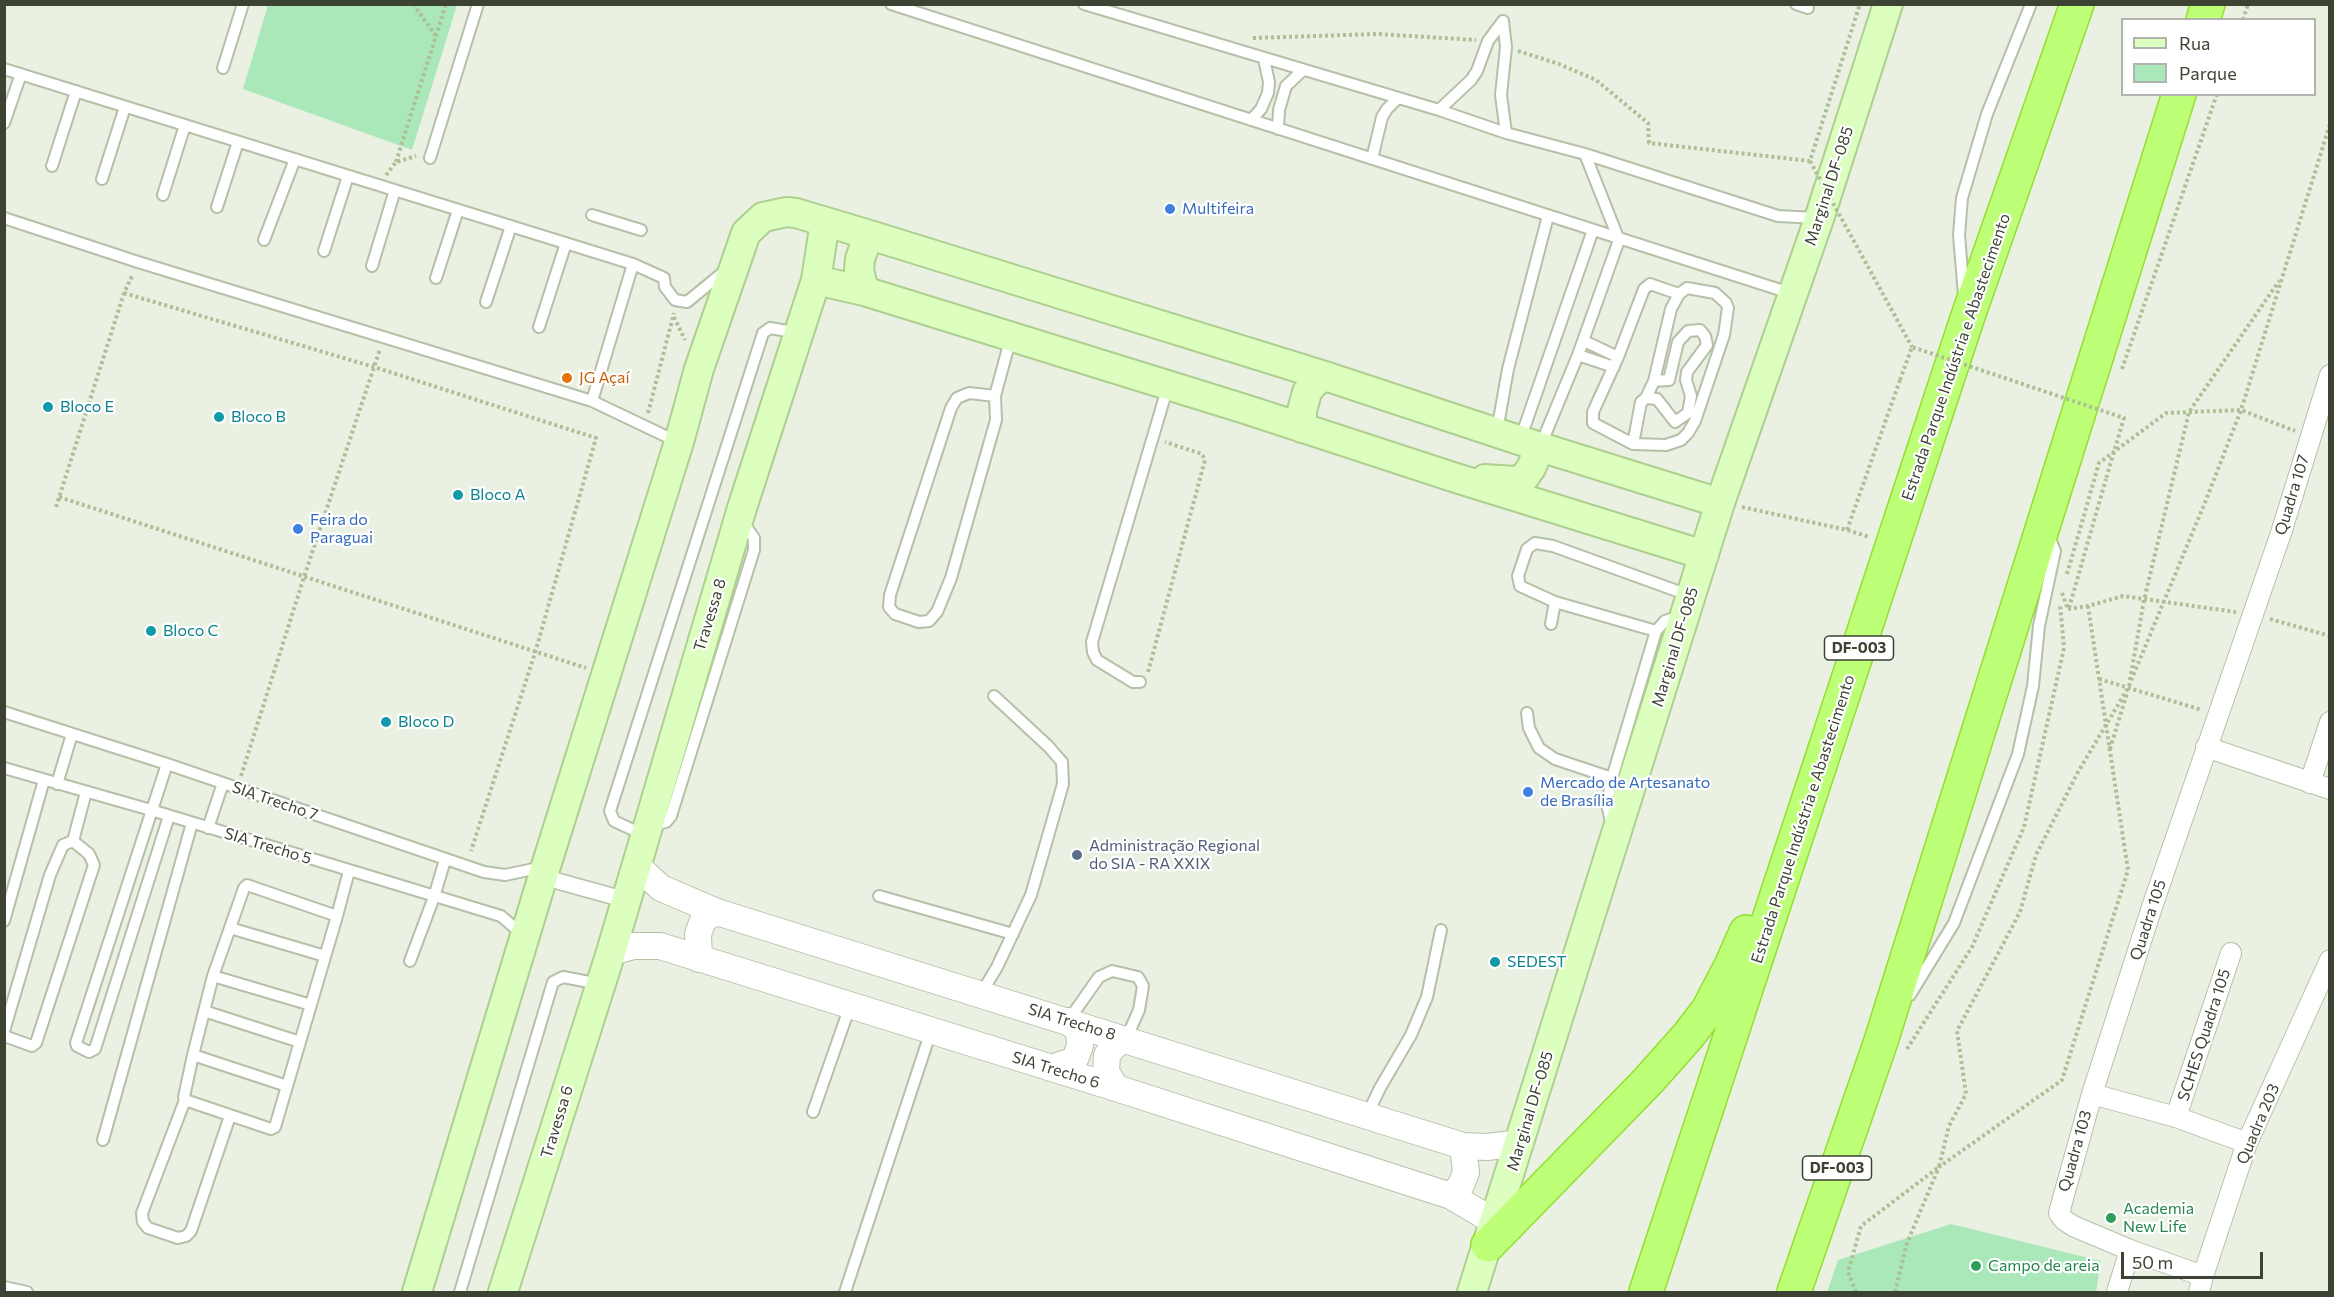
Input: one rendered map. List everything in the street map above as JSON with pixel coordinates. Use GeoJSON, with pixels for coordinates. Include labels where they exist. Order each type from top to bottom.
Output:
{"type":"FeatureCollection","features":[{"type":"Feature","properties":{"kind":"highway","name":"Estrada Parque Indústria e Abastecimento"},"geometry":{"type":"LineString","coordinates":[[1646,1293],[1967,319],[2077,4]]}},
{"type":"Feature","properties":{"kind":"highway","name":"DF-003"},"geometry":{"type":"LineString","coordinates":[[1794,1293],[1880,1044],[2178,96]]}},
{"type":"Feature","properties":{"kind":"highway"},"geometry":{"type":"LineString","coordinates":[[1492,1233],[1648,1081],[1708,1011],[1731,966],[1837,717]]}},
{"type":"Feature","properties":{"kind":"main road","name":"Marginal DF-085"},"geometry":{"type":"LineString","coordinates":[[1472,1293],[1720,503],[1820,219],[1888,4]]}},
{"type":"Feature","properties":{"kind":"main road"},"geometry":{"type":"LineString","coordinates":[[417,1293],[545,871],[679,442],[699,369],[746,233],[763,217],[787,212],[873,236],[1325,376],[1720,503]]}},
{"type":"Feature","properties":{"kind":"main road","name":"Travessa 8"},"geometry":{"type":"LineString","coordinates":[[611,952],[739,518],[816,280],[825,222]]}},
{"type":"Feature","properties":{"kind":"main road"},"geometry":{"type":"LineString","coordinates":[[864,291],[859,270],[860,259],[862,250],[873,236]]}},
{"type":"Feature","properties":{"kind":"main road"},"geometry":{"type":"LineString","coordinates":[[816,280],[864,291],[1168,385],[1704,555]]}},
{"type":"Feature","properties":{"kind":"main road"},"geometry":{"type":"LineString","coordinates":[[1302,428],[1302,411],[1307,392],[1314,383],[1325,376]]}},
{"type":"Feature","properties":{"kind":"main road"},"geometry":{"type":"LineString","coordinates":[[1456,478],[1515,481],[1524,478],[1531,468],[1519,440]]}},
{"type":"Feature","properties":{"kind":"main road","name":"Travessa 6"},"geometry":{"type":"LineString","coordinates":[[503,1293],[611,952]]}},
{"type":"Feature","properties":{"kind":"street","name":"Quadra 107"},"geometry":{"type":"LineString","coordinates":[[2252,614],[2281,533],[2330,375]]}},
{"type":"Feature","properties":{"kind":"street","name":"Quadra 105"},"geometry":{"type":"LineString","coordinates":[[2092,1094],[2252,614]]}},
{"type":"Feature","properties":{"kind":"street"},"geometry":{"type":"LineString","coordinates":[[2310,783],[2330,722]]}},
{"type":"Feature","properties":{"kind":"street"},"geometry":{"type":"LineString","coordinates":[[2206,747],[2330,789]]}},
{"type":"Feature","properties":{"kind":"street","name":"SIA Trecho 8"},"geometry":{"type":"LineString","coordinates":[[636,865],[661,888],[717,912],[1463,1146],[1487,1147],[1520,1143]]}},
{"type":"Feature","properties":{"kind":"street"},"geometry":{"type":"LineString","coordinates":[[545,871],[626,900]]}},
{"type":"Feature","properties":{"kind":"street"},"geometry":{"type":"LineString","coordinates":[[699,958],[698,934],[702,923],[705,918],[717,912]]}},
{"type":"Feature","properties":{"kind":"street","name":"SIA Trecho 6"},"geometry":{"type":"LineString","coordinates":[[611,952],[634,946],[660,946],[1116,1088],[1451,1196],[1492,1233]]}},
{"type":"Feature","properties":{"kind":"street","name":"SCHES Quadra 105"},"geometry":{"type":"LineString","coordinates":[[2176,1117],[2231,953]]}},
{"type":"Feature","properties":{"kind":"street","name":"Quadra 203"},"geometry":{"type":"LineString","coordinates":[[2201,1284],[2247,1143],[2330,960]]}},
{"type":"Feature","properties":{"kind":"street"},"geometry":{"type":"LineString","coordinates":[[1051,1068],[1076,1057],[1080,1045],[1079,1031],[1068,1021]]}},
{"type":"Feature","properties":{"kind":"street"},"geometry":{"type":"LineString","coordinates":[[1116,1088],[1106,1072],[1107,1055],[1115,1045],[1126,1039]]}},
{"type":"Feature","properties":{"kind":"street","name":"Quadra 103"},"geometry":{"type":"LineString","coordinates":[[2201,1284],[2073,1226],[2059,1213],[2092,1094],[2176,1117],[2247,1143]]}},
{"type":"Feature","properties":{"kind":"street"},"geometry":{"type":"LineString","coordinates":[[1451,1196],[1461,1185],[1466,1172],[1463,1146]]}},
{"type":"Feature","properties":{"kind":"street"},"geometry":{"type":"LineString","coordinates":[[2117,1293],[2130,1250]]}},
{"type":"Feature","properties":{"kind":"lane"},"geometry":{"type":"LineString","coordinates":[[223,68],[243,4]]}},
{"type":"Feature","properties":{"kind":"lane"},"geometry":{"type":"LineString","coordinates":[[431,155],[478,4]]}},
{"type":"Feature","properties":{"kind":"lane"},"geometry":{"type":"LineString","coordinates":[[891,4],[1619,240],[1793,294]]}},
{"type":"Feature","properties":{"kind":"lane"},"geometry":{"type":"LineString","coordinates":[[1084,4],[1302,71],[1439,110],[1506,133],[1585,154],[1778,216],[1820,219]]}},
{"type":"Feature","properties":{"kind":"lane"},"geometry":{"type":"LineString","coordinates":[[1796,4],[1808,8]]}},
{"type":"Feature","properties":{"kind":"lane"},"geometry":{"type":"LineString","coordinates":[[1967,319],[1960,258],[1962,198],[1987,114],[2031,4]]}},
{"type":"Feature","properties":{"kind":"lane"},"geometry":{"type":"LineString","coordinates":[[1439,110],[1471,80],[1488,41],[1503,21],[1506,47],[1501,95],[1506,133]]}},
{"type":"Feature","properties":{"kind":"lane"},"geometry":{"type":"LineString","coordinates":[[1251,120],[1261,109],[1268,93],[1269,82],[1264,59]]}},
{"type":"Feature","properties":{"kind":"lane"},"geometry":{"type":"LineString","coordinates":[[4,69],[633,264],[664,278],[665,287],[678,301],[687,302],[695,297],[735,262]]}},
{"type":"Feature","properties":{"kind":"lane"},"geometry":{"type":"LineString","coordinates":[[1278,129],[1278,110],[1286,86],[1302,71]]}},
{"type":"Feature","properties":{"kind":"lane"},"geometry":{"type":"LineString","coordinates":[[4,123],[21,74]]}},
{"type":"Feature","properties":{"kind":"lane"},"geometry":{"type":"LineString","coordinates":[[52,166],[76,91]]}},
{"type":"Feature","properties":{"kind":"lane"},"geometry":{"type":"LineString","coordinates":[[1372,159],[1382,117],[1398,98]]}},
{"type":"Feature","properties":{"kind":"lane"},"geometry":{"type":"LineString","coordinates":[[102,179],[125,107]]}},
{"type":"Feature","properties":{"kind":"lane"},"geometry":{"type":"LineString","coordinates":[[163,195],[186,125]]}},
{"type":"Feature","properties":{"kind":"lane"},"geometry":{"type":"LineString","coordinates":[[217,207],[238,141]]}},
{"type":"Feature","properties":{"kind":"lane"},"geometry":{"type":"LineString","coordinates":[[1519,440],[1578,355],[1619,240],[1585,154]]}},
{"type":"Feature","properties":{"kind":"lane"},"geometry":{"type":"LineString","coordinates":[[264,240],[295,159]]}},
{"type":"Feature","properties":{"kind":"lane"},"geometry":{"type":"LineString","coordinates":[[324,250],[348,176]]}},
{"type":"Feature","properties":{"kind":"lane"},"geometry":{"type":"LineString","coordinates":[[372,266],[395,190]]}},
{"type":"Feature","properties":{"kind":"lane"},"geometry":{"type":"LineString","coordinates":[[436,278],[458,210]]}},
{"type":"Feature","properties":{"kind":"lane"},"geometry":{"type":"LineString","coordinates":[[592,215],[641,230]]}},
{"type":"Feature","properties":{"kind":"lane"},"geometry":{"type":"LineString","coordinates":[[1519,440],[1508,369],[1548,216]]}},
{"type":"Feature","properties":{"kind":"lane"},"geometry":{"type":"LineString","coordinates":[[4,218],[138,262],[592,401],[679,442]]}},
{"type":"Feature","properties":{"kind":"lane"},"geometry":{"type":"LineString","coordinates":[[486,303],[511,226]]}},
{"type":"Feature","properties":{"kind":"lane"},"geometry":{"type":"LineString","coordinates":[[1519,440],[1593,230]]}},
{"type":"Feature","properties":{"kind":"lane"},"geometry":{"type":"LineString","coordinates":[[539,327],[566,243]]}},
{"type":"Feature","properties":{"kind":"lane"},"geometry":{"type":"LineString","coordinates":[[592,401],[633,264]]}},
{"type":"Feature","properties":{"kind":"lane"},"geometry":{"type":"LineString","coordinates":[[1633,444],[1641,402],[1646,398],[1654,381],[1671,309],[1679,294],[1687,288],[1715,293],[1726,303],[1728,308],[1724,335],[1695,421],[1681,440],[1666,445],[1633,444],[1596,426],[1592,419],[1647,285],[1679,294]]}},
{"type":"Feature","properties":{"kind":"lane"},"geometry":{"type":"LineString","coordinates":[[646,831],[614,821],[610,812],[763,333],[770,328],[799,334]]}},
{"type":"Feature","properties":{"kind":"lane"},"geometry":{"type":"LineString","coordinates":[[1646,398],[1657,399],[1675,422],[1688,413],[1691,396],[1686,380],[1690,365],[1707,345],[1705,336],[1700,330],[1688,331],[1678,342],[1669,380],[1654,381]]}},
{"type":"Feature","properties":{"kind":"lane"},"geometry":{"type":"LineString","coordinates":[[995,396],[969,393],[957,398],[951,408],[890,595],[889,607],[895,614],[919,622],[929,621],[937,612],[951,578],[996,420],[995,396],[1011,337]]}},
{"type":"Feature","properties":{"kind":"lane"},"geometry":{"type":"LineString","coordinates":[[1584,340],[1616,362]]}},
{"type":"Feature","properties":{"kind":"lane"},"geometry":{"type":"LineString","coordinates":[[1578,355],[1616,362]]}},
{"type":"Feature","properties":{"kind":"lane"},"geometry":{"type":"LineString","coordinates":[[1690,365],[1712,372]]}},
{"type":"Feature","properties":{"kind":"lane"},"geometry":{"type":"LineString","coordinates":[[1140,682],[1133,682],[1096,660],[1092,642],[1168,385]]}},
{"type":"Feature","properties":{"kind":"lane"},"geometry":{"type":"LineString","coordinates":[[1691,396],[1704,397]]}},
{"type":"Feature","properties":{"kind":"lane"},"geometry":{"type":"LineString","coordinates":[[1880,1044],[1954,923],[2018,754],[2033,686],[2039,626],[2055,551],[2043,523]]}},
{"type":"Feature","properties":{"kind":"lane"},"geometry":{"type":"LineString","coordinates":[[1656,631],[1555,602],[1520,586],[1518,576],[1527,549],[1535,543],[1553,546],[1688,605]]}},
{"type":"Feature","properties":{"kind":"lane"},"geometry":{"type":"LineString","coordinates":[[1551,624],[1555,602]]}},
{"type":"Feature","properties":{"kind":"lane"},"geometry":{"type":"LineString","coordinates":[[1617,833],[1607,804],[1612,778],[1656,631],[1665,621],[1688,605]]}},
{"type":"Feature","properties":{"kind":"lane"},"geometry":{"type":"LineString","coordinates":[[981,994],[998,967],[1031,894],[1063,784],[1062,762],[994,696]]}},
{"type":"Feature","properties":{"kind":"lane","name":"SIA Trecho 7"},"geometry":{"type":"LineString","coordinates":[[4,712],[167,764],[484,872],[505,875],[545,871]]}},
{"type":"Feature","properties":{"kind":"lane"},"geometry":{"type":"LineString","coordinates":[[1527,713],[1529,728],[1539,748],[1555,759],[1612,778]]}},
{"type":"Feature","properties":{"kind":"lane"},"geometry":{"type":"LineString","coordinates":[[57,784],[72,734]]}},
{"type":"Feature","properties":{"kind":"lane"},"geometry":{"type":"LineString","coordinates":[[167,764],[76,1043],[77,1046],[89,1052],[95,1050],[169,816]]}},
{"type":"Feature","properties":{"kind":"lane","name":"SIA Trecho 5"},"geometry":{"type":"LineString","coordinates":[[4,768],[152,810],[501,916],[525,938]]}},
{"type":"Feature","properties":{"kind":"lane"},"geometry":{"type":"LineString","coordinates":[[4,921],[44,780]]}},
{"type":"Feature","properties":{"kind":"lane"},"geometry":{"type":"LineString","coordinates":[[208,828],[223,783]]}},
{"type":"Feature","properties":{"kind":"lane"},"geometry":{"type":"LineString","coordinates":[[74,841],[86,792]]}},
{"type":"Feature","properties":{"kind":"lane"},"geometry":{"type":"LineString","coordinates":[[103,1140],[192,823]]}},
{"type":"Feature","properties":{"kind":"lane"},"geometry":{"type":"LineString","coordinates":[[74,841],[89,854],[94,865],[36,1042],[32,1046],[7,1037],[4,1032],[51,876],[63,845],[74,841]]}},
{"type":"Feature","properties":{"kind":"lane"},"geometry":{"type":"LineString","coordinates":[[410,961],[445,860]]}},
{"type":"Feature","properties":{"kind":"lane"},"geometry":{"type":"LineString","coordinates":[[185,1101],[273,1129],[275,1127],[349,871]]}},
{"type":"Feature","properties":{"kind":"lane"},"geometry":{"type":"LineString","coordinates":[[230,1116],[191,1231],[186,1236],[178,1238],[148,1228],[142,1222],[142,1213],[185,1101],[193,1055],[213,976],[244,888],[247,885],[337,916]]}},
{"type":"Feature","properties":{"kind":"lane"},"geometry":{"type":"LineString","coordinates":[[879,896],[1013,934]]}},
{"type":"Feature","properties":{"kind":"lane"},"geometry":{"type":"LineString","coordinates":[[230,928],[325,956]]}},
{"type":"Feature","properties":{"kind":"lane"},"geometry":{"type":"LineString","coordinates":[[1368,1115],[1380,1088],[1411,1035],[1427,997],[1441,930]]}},
{"type":"Feature","properties":{"kind":"lane"},"geometry":{"type":"LineString","coordinates":[[1068,1021],[1099,977],[1112,971],[1138,977],[1143,986],[1140,1010],[1126,1039]]}},
{"type":"Feature","properties":{"kind":"lane"},"geometry":{"type":"LineString","coordinates":[[213,976],[311,1005]]}},
{"type":"Feature","properties":{"kind":"lane"},"geometry":{"type":"LineString","coordinates":[[460,1293],[553,982],[563,977],[600,984]]}},
{"type":"Feature","properties":{"kind":"lane"},"geometry":{"type":"LineString","coordinates":[[813,1112],[850,1006]]}},
{"type":"Feature","properties":{"kind":"lane"},"geometry":{"type":"LineString","coordinates":[[204,1011],[300,1042]]}},
{"type":"Feature","properties":{"kind":"lane"},"geometry":{"type":"LineString","coordinates":[[845,1293],[931,1031]]}},
{"type":"Feature","properties":{"kind":"lane"},"geometry":{"type":"LineString","coordinates":[[193,1055],[287,1086]]}},
{"type":"Feature","properties":{"kind":"lane"},"geometry":{"type":"LineString","coordinates":[[4,1287],[27,1293]]}},
{"type":"Feature","properties":{"kind":"path"},"geometry":{"type":"LineString","coordinates":[[413,4],[436,37]]}},
{"type":"Feature","properties":{"kind":"path"},"geometry":{"type":"LineString","coordinates":[[378,185],[396,162],[446,4]]}},
{"type":"Feature","properties":{"kind":"path"},"geometry":{"type":"LineString","coordinates":[[1860,4],[1810,161],[1912,347],[2124,418],[2068,609]]}},
{"type":"Feature","properties":{"kind":"path"},"geometry":{"type":"LineString","coordinates":[[1213,43],[1267,36],[1377,34],[1488,41]]}},
{"type":"Feature","properties":{"kind":"path"},"geometry":{"type":"LineString","coordinates":[[1506,47],[1559,64],[1596,80],[1648,123],[1648,143],[1810,161]]}},
{"type":"Feature","properties":{"kind":"path"},"geometry":{"type":"LineString","coordinates":[[2110,750],[2128,688],[2241,410],[2330,124]]}},
{"type":"Feature","properties":{"kind":"path"},"geometry":{"type":"LineString","coordinates":[[396,162],[431,155]]}},
{"type":"Feature","properties":{"kind":"path"},"geometry":{"type":"LineString","coordinates":[[56,507],[124,293],[138,262]]}},
{"type":"Feature","properties":{"kind":"path"},"geometry":{"type":"LineString","coordinates":[[1895,1293],[1907,1244],[1939,1167],[1949,1126],[1966,1095],[1957,1031],[2020,912],[2036,855],[2078,772],[2128,688],[2144,600],[2189,412],[2282,278]]}},
{"type":"Feature","properties":{"kind":"path"},"geometry":{"type":"LineString","coordinates":[[124,293],[374,367],[596,438],[535,653],[472,851]]}},
{"type":"Feature","properties":{"kind":"path"},"geometry":{"type":"LineString","coordinates":[[645,426],[678,301]]}},
{"type":"Feature","properties":{"kind":"path"},"geometry":{"type":"LineString","coordinates":[[237,788],[304,577],[385,336]]}},
{"type":"Feature","properties":{"kind":"path"},"geometry":{"type":"LineString","coordinates":[[1720,503],[1847,530],[1912,347]]}},
{"type":"Feature","properties":{"kind":"path"},"geometry":{"type":"LineString","coordinates":[[2066,576],[2099,463],[2166,413],[2241,410],[2310,437]]}},
{"type":"Feature","properties":{"kind":"path"},"geometry":{"type":"LineString","coordinates":[[1140,682],[1147,674],[1205,460],[1202,454],[1151,437]]}},
{"type":"Feature","properties":{"kind":"path"},"geometry":{"type":"LineString","coordinates":[[59,497],[535,653],[606,674]]}},
{"type":"Feature","properties":{"kind":"path"},"geometry":{"type":"LineString","coordinates":[[2063,588],[2062,593],[2068,609]]}},
{"type":"Feature","properties":{"kind":"path"},"geometry":{"type":"LineString","coordinates":[[2068,609],[2123,596],[2252,614],[2330,636]]}},
{"type":"Feature","properties":{"kind":"path"},"geometry":{"type":"LineString","coordinates":[[1856,1293],[1848,1272],[1861,1226],[1939,1167],[2062,1080],[2128,870],[2088,606]]}},
{"type":"Feature","properties":{"kind":"path"},"geometry":{"type":"LineString","coordinates":[[2099,679],[2218,714]]}},
{"type":"Feature","properties":{"kind":"green space"},"geometry":{"type":"Polygon","coordinates":[[[268,5],[457,5],[412,150],[243,89],[268,5]]]}},
{"type":"Feature","properties":{"kind":"green space"},"geometry":{"type":"Polygon","coordinates":[[[1951,1224],[2101,1261],[2096,1292],[1827,1292],[1838,1260],[1951,1224]]]}},
{"type":"Feature","properties":{"kind":"place","name":"Multifeira"},"geometry":{"type":"Point","coordinates":[1170,209]}},
{"type":"Feature","properties":{"kind":"place","name":"JG Açaí"},"geometry":{"type":"Point","coordinates":[567,378]}},
{"type":"Feature","properties":{"kind":"place","name":"Bloco E"},"geometry":{"type":"Point","coordinates":[48,407]}},
{"type":"Feature","properties":{"kind":"place","name":"Bloco B"},"geometry":{"type":"Point","coordinates":[219,417]}},
{"type":"Feature","properties":{"kind":"place","name":"Bloco A"},"geometry":{"type":"Point","coordinates":[458,495]}},
{"type":"Feature","properties":{"kind":"place","name":"Feira do Paraguai"},"geometry":{"type":"Point","coordinates":[298,529]}},
{"type":"Feature","properties":{"kind":"place","name":"Bloco C"},"geometry":{"type":"Point","coordinates":[151,631]}},
{"type":"Feature","properties":{"kind":"place","name":"Bloco D"},"geometry":{"type":"Point","coordinates":[386,722]}},
{"type":"Feature","properties":{"kind":"place","name":"Mercado de Artesanato de Brasília"},"geometry":{"type":"Point","coordinates":[1528,792]}},
{"type":"Feature","properties":{"kind":"place","name":"Administração Regional do SIA - RA XXIX"},"geometry":{"type":"Point","coordinates":[1077,855]}},
{"type":"Feature","properties":{"kind":"place","name":"SEDEST"},"geometry":{"type":"Point","coordinates":[1495,962]}},
{"type":"Feature","properties":{"kind":"place","name":"Academia New Life"},"geometry":{"type":"Point","coordinates":[2111,1218]}},
{"type":"Feature","properties":{"kind":"place","name":"Campo de areia"},"geometry":{"type":"Point","coordinates":[1976,1266]}}]}
